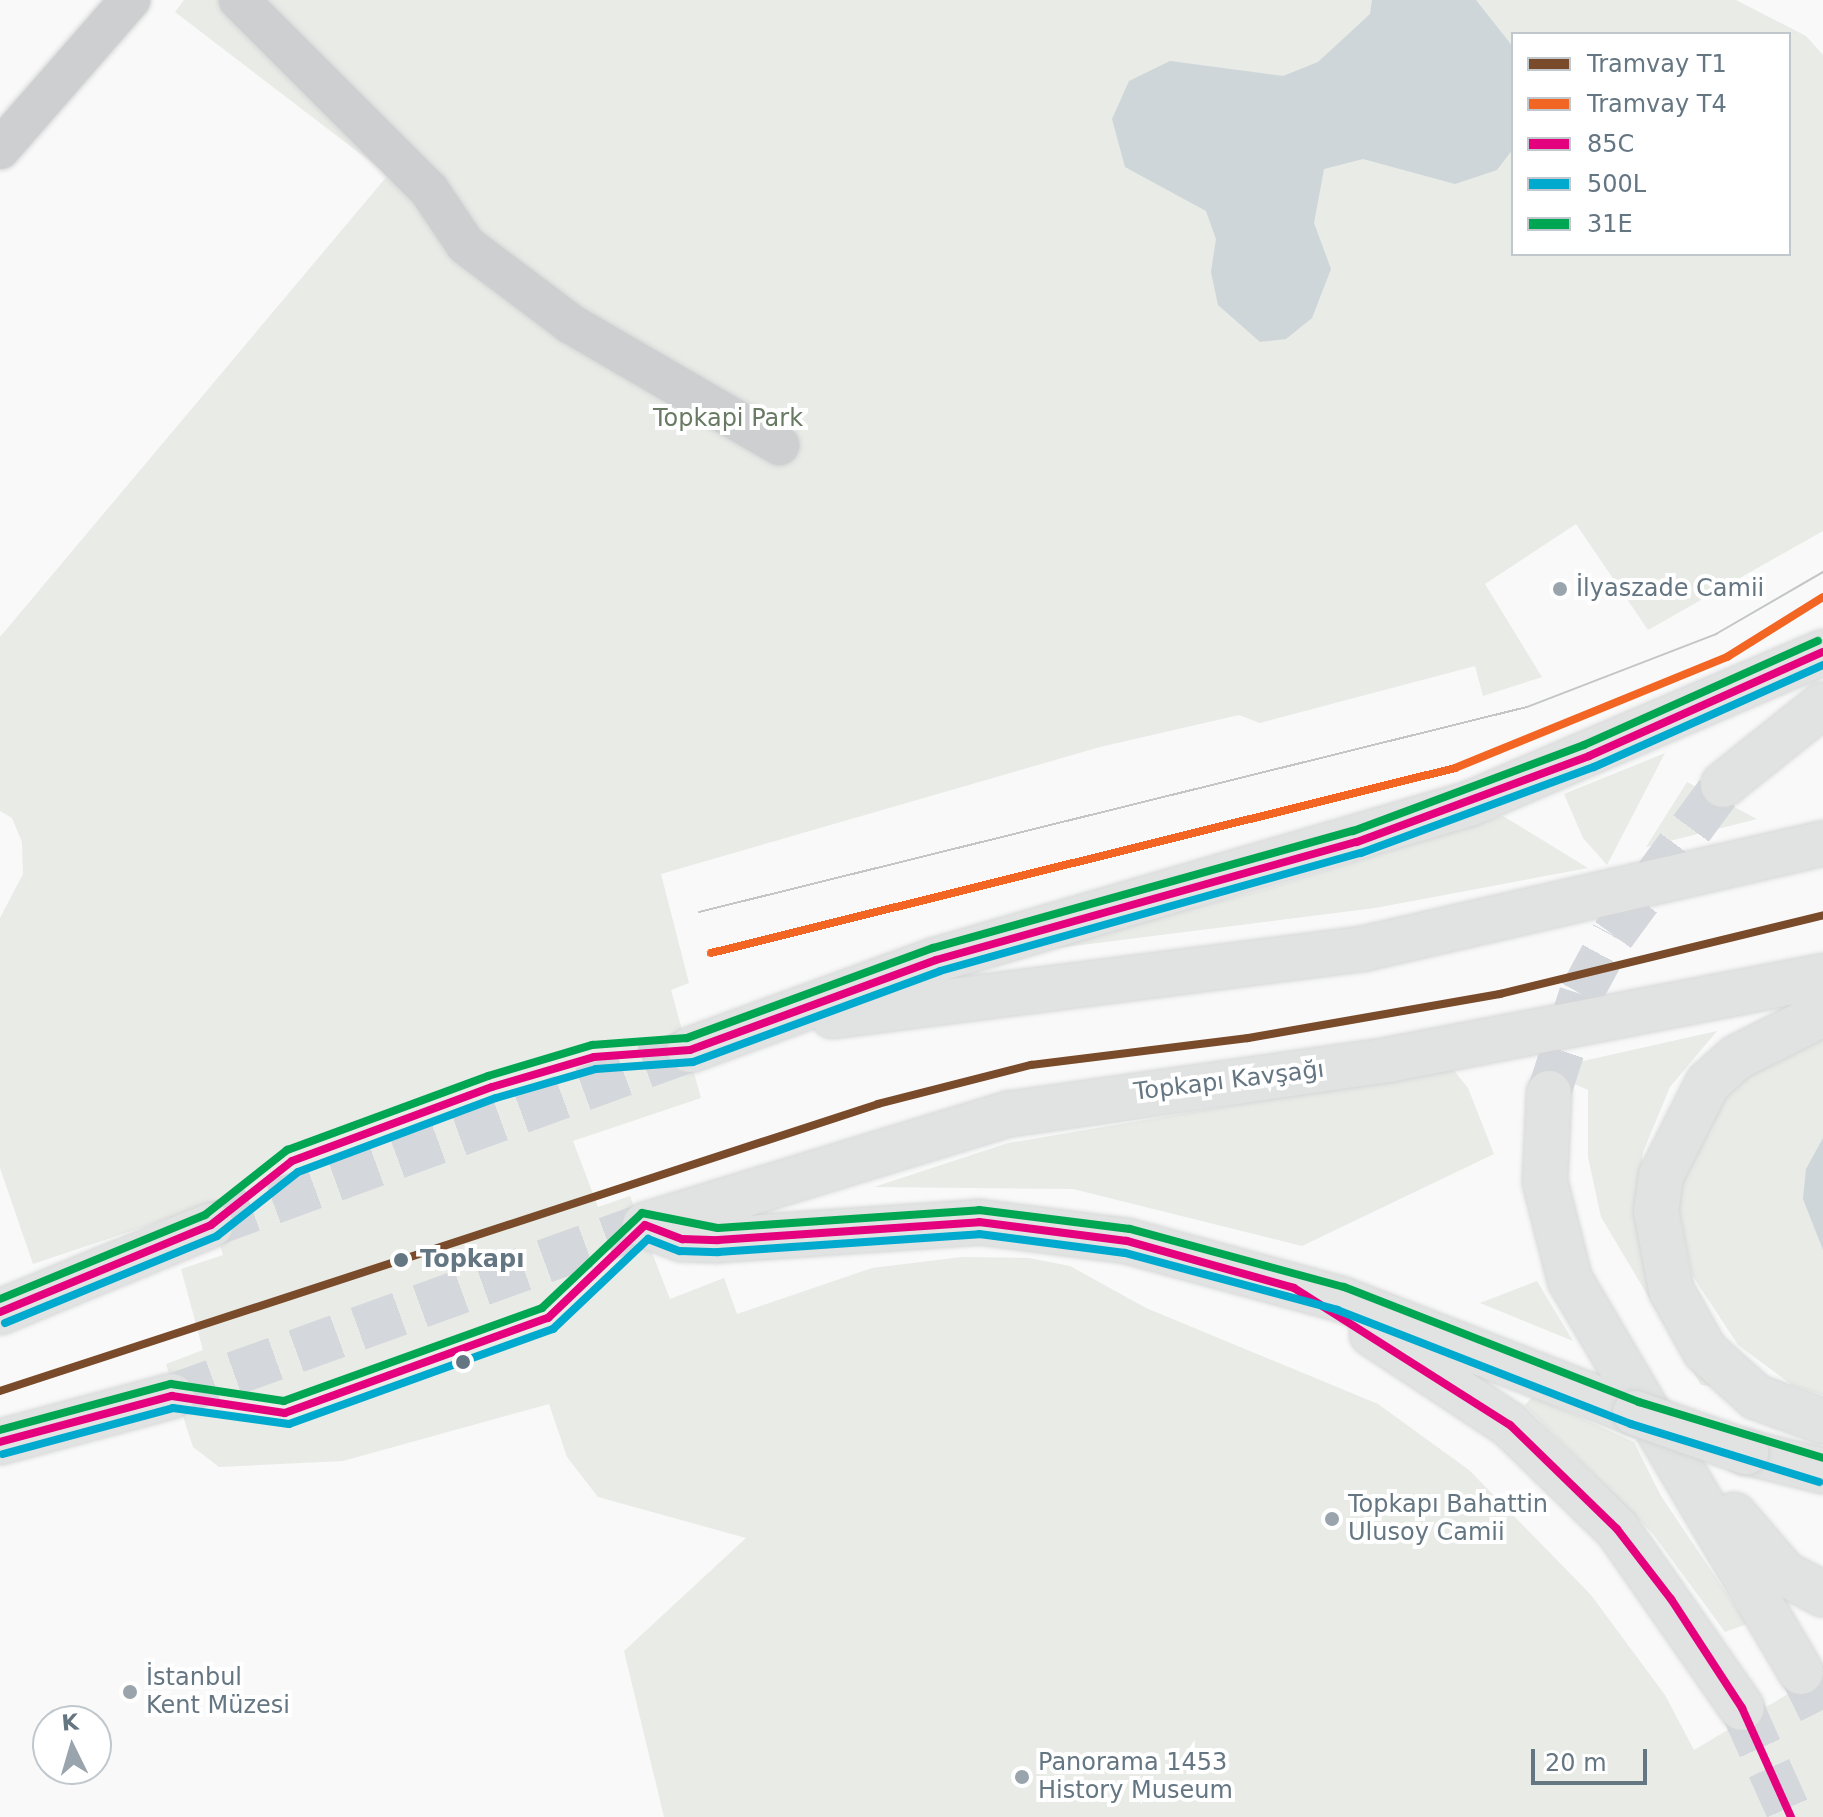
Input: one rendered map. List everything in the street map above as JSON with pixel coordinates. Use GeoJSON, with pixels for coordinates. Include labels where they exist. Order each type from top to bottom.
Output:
{"type":"FeatureCollection","features":[{"type":"Feature","properties":{"kind":"main road"},"geometry":{"type":"LineString","coordinates":[[1823,652],[1469,804],[936,960],[690,1050],[936,1000],[1362,949],[1823,843]]}},
{"type":"Feature","properties":{"kind":"main road"},"geometry":{"type":"LineString","coordinates":[[1823,705],[1723,785],[1823,741]]}},
{"type":"Feature","properties":{"kind":"main road","name":"Topkapı Kavşağı"},"geometry":{"type":"LineString","coordinates":[[1294,1288],[1127,1241],[1042,1228],[911,1222],[718,1240],[682,1239],[645,1225],[1009,1114],[1388,1060],[1823,976]]}},
{"type":"Feature","properties":{"kind":"main road"},"geometry":{"type":"LineString","coordinates":[[1823,1014],[1736,1058],[1708,1083],[1661,1176],[1656,1211],[1671,1290],[1705,1351],[1756,1397],[1823,1421]]}},
{"type":"Feature","properties":{"kind":"main road"},"geometry":{"type":"LineString","coordinates":[[1549,1093],[1545,1182],[1553,1233],[1631,1399],[1801,1672]]}},
{"type":"Feature","properties":{"kind":"main road"},"geometry":{"type":"LineString","coordinates":[[0,1312],[211,1225]]}},
{"type":"Feature","properties":{"kind":"main road"},"geometry":{"type":"LineString","coordinates":[[1294,1288],[1341,1299],[1631,1399],[1746,1452],[1823,1471]]}},
{"type":"Feature","properties":{"kind":"main road"},"geometry":{"type":"LineString","coordinates":[[1294,1288],[1457,1385],[1551,1463],[1617,1529],[1742,1708]]}},
{"type":"Feature","properties":{"kind":"main road"},"geometry":{"type":"LineString","coordinates":[[0,1442],[172,1396]]}},
{"type":"Feature","properties":{"kind":"main road"},"geometry":{"type":"LineString","coordinates":[[1631,1399],[1697,1452],[1759,1547],[1785,1574],[1823,1594]]}},
{"type":"Feature","properties":{"kind":"street"},"geometry":{"type":"LineString","coordinates":[[0,149],[130,0]]}},
{"type":"Feature","properties":{"kind":"street"},"geometry":{"type":"LineString","coordinates":[[239,0],[429,190],[466,245],[571,324],[779,445]]}},
{"type":"Feature","properties":{"kind":"green space","name":"Topkapi Park"},"geometry":{"type":"Polygon","coordinates":[[[184,0],[1736,0],[1806,36],[1823,55],[1823,531],[1648,630],[1576,524],[1485,584],[1542,677],[1483,696],[1475,666],[1260,723],[1239,715],[1100,747],[661,874],[689,983],[671,990],[701,1098],[573,1141],[598,1207],[630,1196],[670,1299],[724,1278],[737,1314],[872,1268],[962,1257],[1029,1258],[1070,1266],[1146,1308],[1378,1404],[1469,1470],[1591,1595],[1665,1695],[1694,1750],[1823,1673],[1823,1817],[664,1817],[624,1651],[746,1538],[598,1497],[567,1457],[549,1404],[343,1461],[219,1467],[193,1447],[166,1364],[203,1350],[181,1269],[223,1255],[209,1205],[33,1264],[0,1168],[0,918],[23,874],[22,842],[12,818],[0,811],[0,637],[388,175],[175,12],[184,0]]]}},
{"type":"Feature","properties":{"kind":"green space"},"geometry":{"type":"Polygon","coordinates":[[[1665,753],[1607,865],[1583,838],[1564,794],[1665,753]]]}},
{"type":"Feature","properties":{"kind":"green space"},"geometry":{"type":"Polygon","coordinates":[[[1687,782],[1757,819],[1646,847],[1687,782]]]}},
{"type":"Feature","properties":{"kind":"green space"},"geometry":{"type":"Polygon","coordinates":[[[1503,816],[1588,868],[1375,908],[1018,953],[1262,890],[1503,816]]]}},
{"type":"Feature","properties":{"kind":"green space"},"geometry":{"type":"Polygon","coordinates":[[[1823,1022],[1823,1395],[1792,1385],[1738,1345],[1692,1275],[1675,1192],[1696,1109],[1823,1022]]]}},
{"type":"Feature","properties":{"kind":"green space"},"geometry":{"type":"Polygon","coordinates":[[[1717,1031],[1670,1087],[1643,1152],[1638,1218],[1720,1387],[1701,1385],[1601,1217],[1588,1157],[1588,1090],[1543,1070],[1717,1031]]]}},
{"type":"Feature","properties":{"kind":"green space"},"geometry":{"type":"Polygon","coordinates":[[[1452,1068],[1468,1088],[1494,1154],[1302,1246],[1073,1189],[874,1187],[1008,1143],[1452,1068]]]}},
{"type":"Feature","properties":{"kind":"green space"},"geometry":{"type":"Polygon","coordinates":[[[1537,1281],[1573,1341],[1480,1303],[1537,1281]]]}},
{"type":"Feature","properties":{"kind":"green space"},"geometry":{"type":"Polygon","coordinates":[[[1533,1396],[1634,1442],[1661,1496],[1747,1624],[1725,1632],[1653,1534],[1525,1405],[1533,1396]]]}},
{"type":"Feature","properties":{"kind":"shaded area"},"geometry":{"type":"Polygon","coordinates":[[[1372,0],[1476,0],[1511,44],[1511,152],[1497,170],[1455,184],[1363,159],[1324,169],[1314,223],[1331,269],[1312,318],[1286,339],[1260,342],[1218,305],[1211,272],[1216,239],[1206,211],[1125,167],[1112,119],[1129,81],[1170,61],[1283,76],[1318,62],[1370,14],[1372,0]]]}},
{"type":"Feature","properties":{"kind":"shaded area"},"geometry":{"type":"Polygon","coordinates":[[[1823,1138],[1823,1250],[1803,1199],[1806,1169],[1823,1138]]]}},
{"type":"Feature","properties":{"kind":"tunnel"},"geometry":{"type":"LineString","coordinates":[[1549,1093],[1581,994],[1613,935],[1723,785]]}},
{"type":"Feature","properties":{"kind":"tunnel"},"geometry":{"type":"LineString","coordinates":[[211,1225],[690,1050]]}},
{"type":"Feature","properties":{"kind":"tunnel"},"geometry":{"type":"LineString","coordinates":[[172,1396],[645,1225]]}},
{"type":"Feature","properties":{"kind":"tunnel"},"geometry":{"type":"LineString","coordinates":[[1801,1672],[1823,1716]]}},
{"type":"Feature","properties":{"kind":"tunnel"},"geometry":{"type":"LineString","coordinates":[[1742,1708],[1791,1817]]}},
{"type":"Feature","properties":{"kind":"tram line"},"geometry":{"type":"LineString","coordinates":[[699,912],[1527,707],[1716,634],[1823,572]]}},
{"type":"Feature","properties":{"kind":"tram line","name":"T4"},"geometry":{"type":"LineString","coordinates":[[711,953],[1455,768],[1727,657],[1823,597]]}},
{"type":"Feature","properties":{"kind":"tram line","name":"T1"},"geometry":{"type":"LineString","coordinates":[[0,1391],[878,1104],[1031,1065],[1248,1038],[1500,994],[1823,915]]}},
{"type":"Feature","properties":{"kind":"transit line","name":"31E"},"geometry":{"type":"LineString","coordinates":[[0,1299],[205,1215],[287,1150],[488,1076],[592,1045],[687,1038],[933,948],[1353,831],[1584,745],[1818,641]]}},
{"type":"Feature","properties":{"kind":"transit line","name":"85C"},"geometry":{"type":"LineString","coordinates":[[0,1312],[211,1225],[292,1161],[492,1087],[594,1057],[690,1050],[936,960],[1357,842],[1589,756],[1823,652]]}},
{"type":"Feature","properties":{"kind":"transit line","name":"500L"},"geometry":{"type":"LineString","coordinates":[[5,1323],[217,1236],[298,1172],[496,1098],[596,1069],[693,1062],[940,971],[1361,853],[1594,767],[1823,665]]}},
{"type":"Feature","properties":{"kind":"transit line","name":"31E"},"geometry":{"type":"LineString","coordinates":[[0,1430],[171,1384],[284,1401],[542,1308],[642,1213],[718,1228],[979,1210],[1130,1229],[1344,1287],[1639,1402],[1823,1458]]}},
{"type":"Feature","properties":{"kind":"transit line","name":"85C"},"geometry":{"type":"LineString","coordinates":[[0,1442],[172,1396],[285,1413],[548,1318],[645,1225],[682,1239],[718,1240],[979,1222],[1127,1241],[1294,1288],[1510,1425],[1617,1529],[1671,1599],[1742,1708],[1791,1817]]}},
{"type":"Feature","properties":{"kind":"transit line","name":"500L"},"geometry":{"type":"LineString","coordinates":[[3,1454],[173,1408],[289,1424],[553,1329],[648,1239],[680,1251],[718,1252],[979,1234],[1125,1253],[1337,1310],[1631,1424],[1819,1482]]}},
{"type":"Feature","properties":{"kind":"place","name":"İlyaszade Camii"},"geometry":{"type":"Point","coordinates":[1560,589]}},
{"type":"Feature","properties":{"kind":"place","name":"Topkapı"},"geometry":{"type":"Point","coordinates":[401,1260]}},
{"type":"Feature","properties":{"kind":"place","name":"Topkapı Bahattin Ulusoy Camii"},"geometry":{"type":"Point","coordinates":[1332,1519]}},
{"type":"Feature","properties":{"kind":"place","name":"İstanbul Kent Müzesi"},"geometry":{"type":"Point","coordinates":[130,1692]}},
{"type":"Feature","properties":{"kind":"place","name":"Panorama 1453 History Museum"},"geometry":{"type":"Point","coordinates":[1022,1777]}}]}
